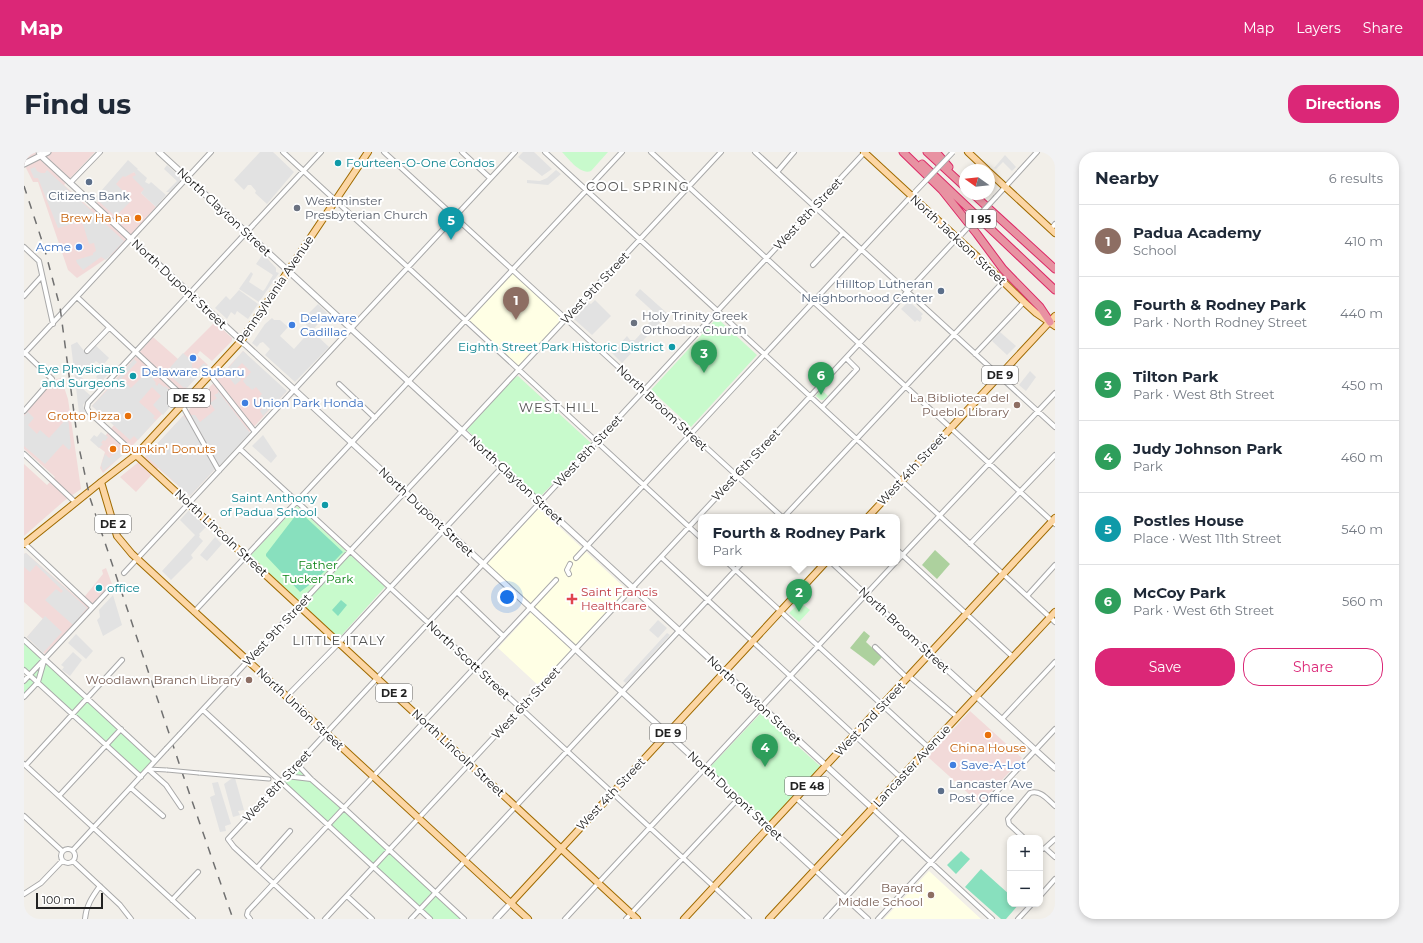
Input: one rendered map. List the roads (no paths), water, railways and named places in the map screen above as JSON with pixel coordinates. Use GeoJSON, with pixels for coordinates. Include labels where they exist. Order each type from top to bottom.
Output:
{"type":"FeatureCollection","features":[{"type":"Feature","properties":{"kind":"highway"},"geometry":{"type":"LineString","coordinates":[[903,152],[942,190],[1003,269],[1053,321]]}},
{"type":"Feature","properties":{"kind":"highway","name":"I 95"},"geometry":{"type":"LineString","coordinates":[[909,152],[1053,289]]}},
{"type":"Feature","properties":{"kind":"highway"},"geometry":{"type":"LineString","coordinates":[[927,152],[959,181]]}},
{"type":"Feature","properties":{"kind":"highway"},"geometry":{"type":"LineString","coordinates":[[936,152],[959,176]]}},
{"type":"Feature","properties":{"kind":"highway","name":"I 95"},"geometry":{"type":"LineString","coordinates":[[980,200],[1055,269]]}},
{"type":"Feature","properties":{"kind":"highway"},"geometry":{"type":"LineString","coordinates":[[983,200],[1003,221]]}},
{"type":"Feature","properties":{"kind":"main road","name":"Pennsylvania Avenue"},"geometry":{"type":"LineString","coordinates":[[24,543],[136,455],[241,341],[368,152]]}},
{"type":"Feature","properties":{"kind":"main road","name":"North Jackson Street"},"geometry":{"type":"LineString","coordinates":[[864,152],[913,194],[959,237],[1036,313],[1053,321]]}},
{"type":"Feature","properties":{"kind":"main road"},"geometry":{"type":"LineString","coordinates":[[968,152],[981,164]]}},
{"type":"Feature","properties":{"kind":"main road"},"geometry":{"type":"LineString","coordinates":[[995,177],[1054,228]]}},
{"type":"Feature","properties":{"kind":"main road","name":"West 4th Street"},"geometry":{"type":"LineString","coordinates":[[871,514],[1053,321]]}},
{"type":"Feature","properties":{"kind":"main road","name":"North Lincoln Street"},"geometry":{"type":"LineString","coordinates":[[136,455],[637,919]]}},
{"type":"Feature","properties":{"kind":"main road","name":"North Union Street"},"geometry":{"type":"LineString","coordinates":[[101,482],[117,536],[137,560],[287,696],[528,919]]}},
{"type":"Feature","properties":{"kind":"main road","name":"West 2nd Street"},"geometry":{"type":"LineString","coordinates":[[684,919],[1054,521]]}},
{"type":"Feature","properties":{"kind":"main road","name":"West 4th Street"},"geometry":{"type":"LineString","coordinates":[[511,903],[822,566]]}},
{"type":"Feature","properties":{"kind":"main road","name":"Lancaster Avenue"},"geometry":{"type":"LineString","coordinates":[[769,919],[1013,657],[1053,620],[1055,612]]}},
{"type":"Feature","properties":{"kind":"street"},"geometry":{"type":"LineString","coordinates":[[24,164],[40,154],[48,152]]}},
{"type":"Feature","properties":{"kind":"street"},"geometry":{"type":"LineString","coordinates":[[70,183],[100,152]]}},
{"type":"Feature","properties":{"kind":"street","name":"North Clayton Street"},"geometry":{"type":"LineString","coordinates":[[159,152],[872,808]]}},
{"type":"Feature","properties":{"kind":"street"},"geometry":{"type":"LineString","coordinates":[[24,410],[52,379],[24,353],[77,298],[211,152]]}},
{"type":"Feature","properties":{"kind":"street"},"geometry":{"type":"LineString","coordinates":[[283,152],[698,535]]}},
{"type":"Feature","properties":{"kind":"street"},"geometry":{"type":"LineString","coordinates":[[136,352],[321,152]]}},
{"type":"Feature","properties":{"kind":"street","name":"North Broom Street"},"geometry":{"type":"LineString","coordinates":[[384,152],[736,476],[780,514]]}},
{"type":"Feature","properties":{"kind":"street"},"geometry":{"type":"LineString","coordinates":[[462,152],[490,178]]}},
{"type":"Feature","properties":{"kind":"street"},"geometry":{"type":"LineString","coordinates":[[124,573],[515,152]]}},
{"type":"Feature","properties":{"kind":"street"},"geometry":{"type":"LineString","coordinates":[[545,152],[1053,620]]}},
{"type":"Feature","properties":{"kind":"street"},"geometry":{"type":"LineString","coordinates":[[194,612],[622,152]]}},
{"type":"Feature","properties":{"kind":"street"},"geometry":{"type":"LineString","coordinates":[[651,152],[988,463],[1054,521]]}},
{"type":"Feature","properties":{"kind":"street","name":"West 9th Street"},"geometry":{"type":"LineString","coordinates":[[73,850],[721,152]]}},
{"type":"Feature","properties":{"kind":"street"},"geometry":{"type":"LineString","coordinates":[[755,152],[1055,427]]}},
{"type":"Feature","properties":{"kind":"street"},"geometry":{"type":"LineString","coordinates":[[777,172],[794,152]]}},
{"type":"Feature","properties":{"kind":"street","name":"West 8th Street"},"geometry":{"type":"LineString","coordinates":[[256,868],[234,847],[228,839],[767,259],[864,152]]}},
{"type":"Feature","properties":{"kind":"street"},"geometry":{"type":"LineString","coordinates":[[576,558],[953,152]]}},
{"type":"Feature","properties":{"kind":"street","name":"West 6th Street"},"geometry":{"type":"LineString","coordinates":[[701,514],[959,237],[1036,152]]}},
{"type":"Feature","properties":{"kind":"street","name":"North Dupont Street"},"geometry":{"type":"LineString","coordinates":[[40,154],[351,443],[815,870]]}},
{"type":"Feature","properties":{"kind":"street"},"geometry":{"type":"LineString","coordinates":[[813,265],[843,233]]}},
{"type":"Feature","properties":{"kind":"street"},"geometry":{"type":"LineString","coordinates":[[24,247],[39,261],[52,324]]}},
{"type":"Feature","properties":{"kind":"street"},"geometry":{"type":"LineString","coordinates":[[24,296],[42,276]]}},
{"type":"Feature","properties":{"kind":"street"},"geometry":{"type":"LineString","coordinates":[[786,514],[1003,282]]}},
{"type":"Feature","properties":{"kind":"street"},"geometry":{"type":"LineString","coordinates":[[77,298],[187,400]]}},
{"type":"Feature","properties":{"kind":"street"},"geometry":{"type":"LineString","coordinates":[[975,354],[1024,302]]}},
{"type":"Feature","properties":{"kind":"street"},"geometry":{"type":"LineString","coordinates":[[87,351],[109,328]]}},
{"type":"Feature","properties":{"kind":"street","name":"North Lincoln Street"},"geometry":{"type":"LineString","coordinates":[[136,352],[88,403],[87,408],[89,412],[136,455]]}},
{"type":"Feature","properties":{"kind":"street"},"geometry":{"type":"LineString","coordinates":[[822,407],[857,369],[846,358]]}},
{"type":"Feature","properties":{"kind":"street"},"geometry":{"type":"LineString","coordinates":[[210,375],[255,432]]}},
{"type":"Feature","properties":{"kind":"street"},"geometry":{"type":"LineString","coordinates":[[339,384],[375,418]]}},
{"type":"Feature","properties":{"kind":"street"},"geometry":{"type":"LineString","coordinates":[[900,558],[1055,393]]}},
{"type":"Feature","properties":{"kind":"street"},"geometry":{"type":"LineString","coordinates":[[182,405],[219,471]]}},
{"type":"Feature","properties":{"kind":"street","name":"North Scott Street"},"geometry":{"type":"LineString","coordinates":[[240,449],[749,919]]}},
{"type":"Feature","properties":{"kind":"street"},"geometry":{"type":"LineString","coordinates":[[24,454],[75,502]]}},
{"type":"Feature","properties":{"kind":"street"},"geometry":{"type":"LineString","coordinates":[[970,544],[1055,455]]}},
{"type":"Feature","properties":{"kind":"street"},"geometry":{"type":"LineString","coordinates":[[287,696],[339,643],[502,467]]}},
{"type":"Feature","properties":{"kind":"street","name":"West 6th Street"},"geometry":{"type":"LineString","coordinates":[[325,919],[698,517]]}},
{"type":"Feature","properties":{"kind":"street"},"geometry":{"type":"LineString","coordinates":[[24,543],[92,607]]}},
{"type":"Feature","properties":{"kind":"street"},"geometry":{"type":"LineString","coordinates":[[900,552],[1013,657]]}},
{"type":"Feature","properties":{"kind":"street"},"geometry":{"type":"LineString","coordinates":[[661,557],[901,778]]}},
{"type":"Feature","properties":{"kind":"street"},"geometry":{"type":"LineString","coordinates":[[569,574],[567,570],[570,564]]}},
{"type":"Feature","properties":{"kind":"street"},"geometry":{"type":"LineString","coordinates":[[1027,596],[1055,565]]}},
{"type":"Feature","properties":{"kind":"street"},"geometry":{"type":"LineString","coordinates":[[731,566],[929,748]]}},
{"type":"Feature","properties":{"kind":"street"},"geometry":{"type":"LineString","coordinates":[[411,919],[739,566]]}},
{"type":"Feature","properties":{"kind":"street","name":"North Broom Street"},"geometry":{"type":"LineString","coordinates":[[835,566],[1055,768]]}},
{"type":"Feature","properties":{"kind":"street"},"geometry":{"type":"LineString","coordinates":[[565,919],[892,566]]}},
{"type":"Feature","properties":{"kind":"street"},"geometry":{"type":"LineString","coordinates":[[250,919],[246,913],[273,883],[556,580]]}},
{"type":"Feature","properties":{"kind":"street"},"geometry":{"type":"LineString","coordinates":[[24,680],[109,590]]}},
{"type":"Feature","properties":{"kind":"street"},"geometry":{"type":"LineString","coordinates":[[457,592],[503,636]]}},
{"type":"Feature","properties":{"kind":"street"},"geometry":{"type":"LineString","coordinates":[[24,640],[155,761]]}},
{"type":"Feature","properties":{"kind":"street"},"geometry":{"type":"LineString","coordinates":[[875,647],[908,677],[957,717]]}},
{"type":"Feature","properties":{"kind":"street"},"geometry":{"type":"LineString","coordinates":[[24,697],[38,682],[45,659]]}},
{"type":"Feature","properties":{"kind":"street"},"geometry":{"type":"LineString","coordinates":[[122,660],[25,764],[193,919]]}},
{"type":"Feature","properties":{"kind":"street"},"geometry":{"type":"LineString","coordinates":[[1002,719],[1055,662]]}},
{"type":"Feature","properties":{"kind":"street"},"geometry":{"type":"LineString","coordinates":[[24,670],[141,777]]}},
{"type":"Feature","properties":{"kind":"street"},"geometry":{"type":"LineString","coordinates":[[203,710],[430,919]]}},
{"type":"Feature","properties":{"kind":"street"},"geometry":{"type":"LineString","coordinates":[[59,796],[121,729]]}},
{"type":"Feature","properties":{"kind":"street"},"geometry":{"type":"LineString","coordinates":[[878,919],[1055,729]]}},
{"type":"Feature","properties":{"kind":"street"},"geometry":{"type":"LineString","coordinates":[[297,764],[311,779],[464,919]]}},
{"type":"Feature","properties":{"kind":"street"},"geometry":{"type":"LineString","coordinates":[[148,769],[269,778]]}},
{"type":"Feature","properties":{"kind":"street"},"geometry":{"type":"LineString","coordinates":[[148,769],[166,785],[181,807]]}},
{"type":"Feature","properties":{"kind":"street"},"geometry":{"type":"LineString","coordinates":[[286,776],[311,779]]}},
{"type":"Feature","properties":{"kind":"street"},"geometry":{"type":"LineString","coordinates":[[131,788],[163,816]]}},
{"type":"Feature","properties":{"kind":"street"},"geometry":{"type":"LineString","coordinates":[[1021,835],[1009,824],[1008,819],[1030,793],[1038,792],[1055,806]]}},
{"type":"Feature","properties":{"kind":"street"},"geometry":{"type":"LineString","coordinates":[[796,798],[843,840]]}},
{"type":"Feature","properties":{"kind":"street"},"geometry":{"type":"LineString","coordinates":[[626,919],[738,799]]}},
{"type":"Feature","properties":{"kind":"street"},"geometry":{"type":"LineString","coordinates":[[872,808],[992,919]]}},
{"type":"Feature","properties":{"kind":"street"},"geometry":{"type":"LineString","coordinates":[[24,816],[62,851]]}},
{"type":"Feature","properties":{"kind":"street"},"geometry":{"type":"LineString","coordinates":[[290,831],[256,868],[312,919]]}},
{"type":"Feature","properties":{"kind":"street"},"geometry":{"type":"LineString","coordinates":[[826,919],[902,836]]}},
{"type":"Feature","properties":{"kind":"street"},"geometry":{"type":"LineString","coordinates":[[1043,849],[1046,848],[1055,838]]}},
{"type":"Feature","properties":{"kind":"street"},"geometry":{"type":"LineString","coordinates":[[1046,848],[1055,857]]}},
{"type":"Feature","properties":{"kind":"street"},"geometry":{"type":"LineString","coordinates":[[62,851],[68,849],[73,850],[75,855],[73,861]]}},
{"type":"Feature","properties":{"kind":"street"},"geometry":{"type":"LineString","coordinates":[[62,851],[60,856],[62,861]]}},
{"type":"Feature","properties":{"kind":"street"},"geometry":{"type":"LineString","coordinates":[[62,861],[67,863],[73,861]]}},
{"type":"Feature","properties":{"kind":"street"},"geometry":{"type":"LineString","coordinates":[[24,894],[41,883],[62,861]]}},
{"type":"Feature","properties":{"kind":"street"},"geometry":{"type":"LineString","coordinates":[[73,861],[120,905],[131,919]]}},
{"type":"Feature","properties":{"kind":"street"},"geometry":{"type":"LineString","coordinates":[[815,870],[868,919]]}},
{"type":"Feature","properties":{"kind":"street"},"geometry":{"type":"LineString","coordinates":[[172,900],[198,872]]}},
{"type":"Feature","properties":{"kind":"street"},"geometry":{"type":"LineString","coordinates":[[1043,893],[1055,880]]}},
{"type":"Feature","properties":{"kind":"street"},"geometry":{"type":"LineString","coordinates":[[85,919],[86,910],[90,901],[100,886]]}},
{"type":"Feature","properties":{"kind":"street"},"geometry":{"type":"LineString","coordinates":[[347,896],[372,919]]}},
{"type":"Feature","properties":{"kind":"street","name":"West 4th Street"},"geometry":{"type":"LineString","coordinates":[[496,919],[511,903]]}},
{"type":"Feature","properties":{"kind":"street"},"geometry":{"type":"LineString","coordinates":[[1018,919],[1029,907]]}},
{"type":"Feature","properties":{"kind":"railway"},"geometry":{"type":"LineString","coordinates":[[24,186],[44,247],[60,307],[78,443],[90,498],[233,919]]}},
{"type":"Feature","properties":{"kind":"place","name":"Fourteen-O-One Condos"},"geometry":{"type":"Point","coordinates":[338,163]}},
{"type":"Feature","properties":{"kind":"place","name":"Citizens Bank"},"geometry":{"type":"Point","coordinates":[89,182]}},
{"type":"Feature","properties":{"kind":"place","name":"Westminster Presbyterian Church"},"geometry":{"type":"Point","coordinates":[297,208]}},
{"type":"Feature","properties":{"kind":"place","name":"Brew Ha ha"},"geometry":{"type":"Point","coordinates":[138,218]}},
{"type":"Feature","properties":{"kind":"place","name":"Postles House"},"geometry":{"type":"Point","coordinates":[451,240]}},
{"type":"Feature","properties":{"kind":"place","name":"Acme"},"geometry":{"type":"Point","coordinates":[79,247]}},
{"type":"Feature","properties":{"kind":"place","name":"Hilltop Lutheran Neighborhood Center"},"geometry":{"type":"Point","coordinates":[941,291]}},
{"type":"Feature","properties":{"kind":"place","name":"Padua Academy"},"geometry":{"type":"Point","coordinates":[516,320]}},
{"type":"Feature","properties":{"kind":"place","name":"Holy Trinity Greek Orthodox Church"},"geometry":{"type":"Point","coordinates":[634,323]}},
{"type":"Feature","properties":{"kind":"place","name":"Delaware Cadillac"},"geometry":{"type":"Point","coordinates":[292,325]}},
{"type":"Feature","properties":{"kind":"place","name":"Eighth Street Park Historic District"},"geometry":{"type":"Point","coordinates":[672,347]}},
{"type":"Feature","properties":{"kind":"place","name":"Delaware Subaru"},"geometry":{"type":"Point","coordinates":[193,358]}},
{"type":"Feature","properties":{"kind":"place","name":"Tilton Park"},"geometry":{"type":"Point","coordinates":[704,373]}},
{"type":"Feature","properties":{"kind":"place","name":"Eye Physicians and Surgeons"},"geometry":{"type":"Point","coordinates":[133,376]}},
{"type":"Feature","properties":{"kind":"place","name":"McCoy Park"},"geometry":{"type":"Point","coordinates":[821,395]}},
{"type":"Feature","properties":{"kind":"place","name":"Union Park Honda"},"geometry":{"type":"Point","coordinates":[245,403]}},
{"type":"Feature","properties":{"kind":"place","name":"La Biblioteca del Pueblo Library"},"geometry":{"type":"Point","coordinates":[1017,405]}},
{"type":"Feature","properties":{"kind":"place","name":"Grotto Pizza"},"geometry":{"type":"Point","coordinates":[128,416]}},
{"type":"Feature","properties":{"kind":"place","name":"Dunkin' Donuts"},"geometry":{"type":"Point","coordinates":[113,449]}},
{"type":"Feature","properties":{"kind":"place","name":"Saint Anthony of Padua School"},"geometry":{"type":"Point","coordinates":[325,505]}},
{"type":"Feature","properties":{"kind":"place","name":"office"},"geometry":{"type":"Point","coordinates":[99,588]}},
{"type":"Feature","properties":{"kind":"place","name":"Saint Francis Healthcare"},"geometry":{"type":"Point","coordinates":[572,599]}},
{"type":"Feature","properties":{"kind":"place","name":"Fourth & Rodney Park"},"geometry":{"type":"Point","coordinates":[799,612]}},
{"type":"Feature","properties":{"kind":"place","name":"Woodlawn Branch Library"},"geometry":{"type":"Point","coordinates":[249,680]}},
{"type":"Feature","properties":{"kind":"place","name":"China House"},"geometry":{"type":"Point","coordinates":[988,735]}},
{"type":"Feature","properties":{"kind":"place","name":"Save-A-Lot"},"geometry":{"type":"Point","coordinates":[953,765]}},
{"type":"Feature","properties":{"kind":"place","name":"Judy Johnson Park"},"geometry":{"type":"Point","coordinates":[765,767]}},
{"type":"Feature","properties":{"kind":"place","name":"Lancaster Ave Post Office"},"geometry":{"type":"Point","coordinates":[941,791]}},
{"type":"Feature","properties":{"kind":"place","name":"Bayard Middle School"},"geometry":{"type":"Point","coordinates":[931,895]}},
{"type":"Feature","properties":{"kind":"district","name":"COOL SPRING"},"geometry":{"type":"Point","coordinates":[638,186]}},
{"type":"Feature","properties":{"kind":"district","name":"WEST HILL"},"geometry":{"type":"Point","coordinates":[559,407]}},
{"type":"Feature","properties":{"kind":"district","name":"LITTLE ITALY"},"geometry":{"type":"Point","coordinates":[339,640]}},
{"type":"Feature","properties":{"kind":"park label","name":"Father Tucker Park"},"geometry":{"type":"Point","coordinates":[318,572]}}]}
